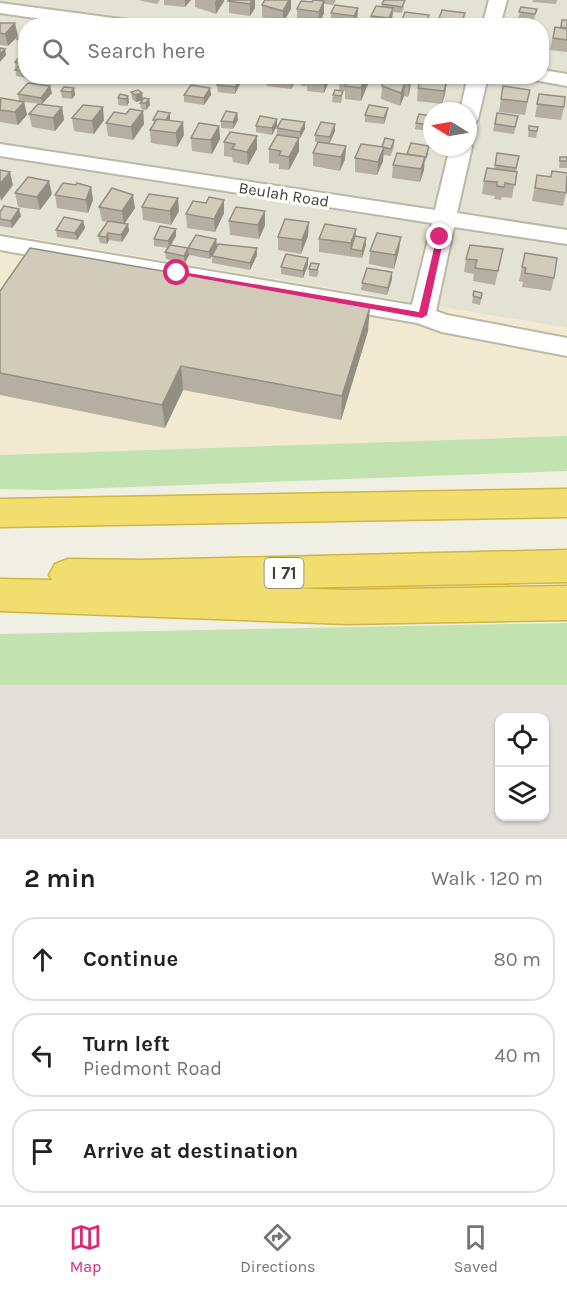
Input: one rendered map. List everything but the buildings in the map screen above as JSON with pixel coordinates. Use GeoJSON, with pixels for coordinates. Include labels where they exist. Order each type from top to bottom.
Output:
{"type":"FeatureCollection","features":[{"type":"Feature","properties":{"kind":"highway"},"geometry":{"type":"LineString","coordinates":[[0,513],[567,502]]}},
{"type":"Feature","properties":{"kind":"highway","name":"I 71"},"geometry":{"type":"LineString","coordinates":[[0,573],[143,576],[567,566]]}},
{"type":"Feature","properties":{"kind":"highway"},"geometry":{"type":"LineString","coordinates":[[0,595],[347,608],[567,603]]}},
{"type":"Feature","properties":{"kind":"street"},"geometry":{"type":"LineString","coordinates":[[493,18],[498,0]]}},
{"type":"Feature","properties":{"kind":"street"},"geometry":{"type":"LineString","coordinates":[[0,8],[76,18]]}},
{"type":"Feature","properties":{"kind":"street"},"geometry":{"type":"LineString","coordinates":[[549,77],[567,80]]}},
{"type":"Feature","properties":{"kind":"street"},"geometry":{"type":"LineString","coordinates":[[472,102],[476,84]]}},
{"type":"Feature","properties":{"kind":"street","name":"Beulah Road"},"geometry":{"type":"LineString","coordinates":[[0,150],[567,237]]}},
{"type":"Feature","properties":{"kind":"street"},"geometry":{"type":"LineString","coordinates":[[424,306],[459,156]]}},
{"type":"Feature","properties":{"kind":"street"},"geometry":{"type":"LineString","coordinates":[[3,248],[424,306],[442,323],[567,347]]}},
{"type":"Feature","properties":{"kind":"shaded area"},"geometry":{"type":"Polygon","coordinates":[[[0,0],[567,0],[567,328],[0,233],[0,0]]]}},
{"type":"Feature","properties":{"kind":"shaded area"},"geometry":{"type":"Polygon","coordinates":[[[0,233],[567,328],[567,436],[0,455],[0,233]]]}},
{"type":"Feature","properties":{"kind":"shaded area"},"geometry":{"type":"Polygon","coordinates":[[[0,685],[567,685],[567,839],[0,839],[0,685]]]}},
{"type":"Feature","properties":{"kind":"green space"},"geometry":{"type":"Polygon","coordinates":[[[567,436],[567,471],[49,490],[0,489],[0,455],[567,436]]]}},
{"type":"Feature","properties":{"kind":"green space"},"geometry":{"type":"Polygon","coordinates":[[[567,623],[567,685],[0,685],[0,634],[567,623]]]}},
{"type":"Feature","properties":{"kind":"route"},"geometry":{"type":"LineString","coordinates":[[177,273],[422,315],[440,237]]}}]}
